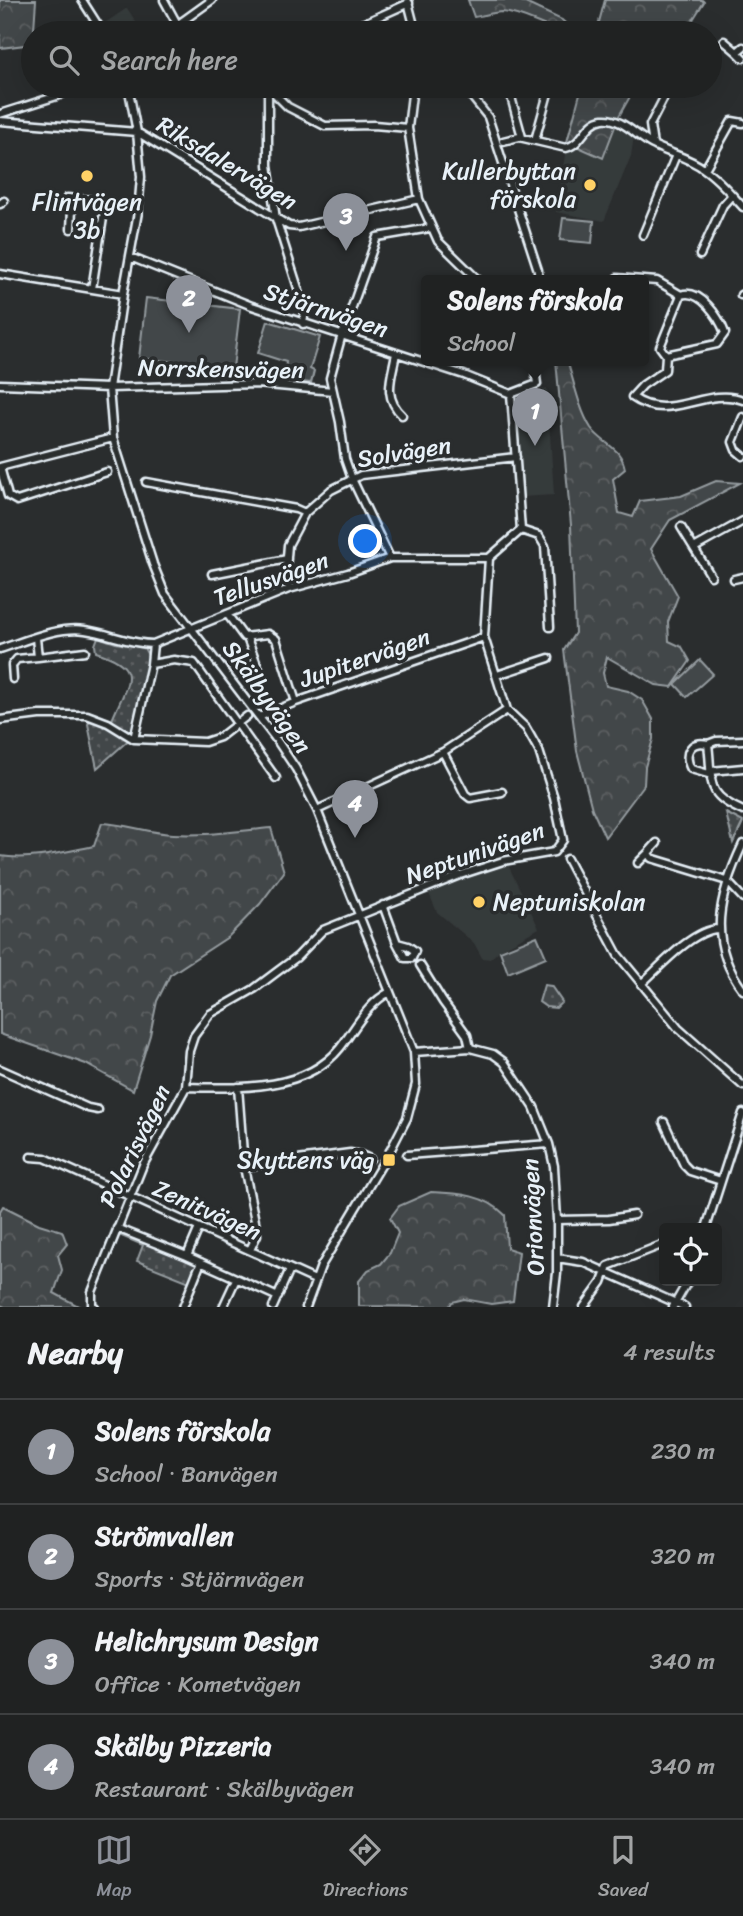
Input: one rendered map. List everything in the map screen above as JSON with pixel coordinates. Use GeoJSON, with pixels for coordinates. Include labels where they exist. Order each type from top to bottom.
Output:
{"type":"FeatureCollection","features":[{"type":"Feature","properties":{"kind":"street"},"geometry":{"type":"LineString","coordinates":[[82,0],[95,21]]}},
{"type":"Feature","properties":{"kind":"street"},"geometry":{"type":"LineString","coordinates":[[185,21],[212,0]]}},
{"type":"Feature","properties":{"kind":"street"},"geometry":{"type":"LineString","coordinates":[[367,21],[408,1],[413,21]]}},
{"type":"Feature","properties":{"kind":"street"},"geometry":{"type":"LineString","coordinates":[[168,2],[176,21]]}},
{"type":"Feature","properties":{"kind":"street"},"geometry":{"type":"LineString","coordinates":[[723,41],[740,49],[743,58]]}},
{"type":"Feature","properties":{"kind":"street"},"geometry":{"type":"LineString","coordinates":[[0,114],[51,98]]}},
{"type":"Feature","properties":{"kind":"street","name":"Skälbyvägen"},"geometry":{"type":"LineString","coordinates":[[131,98],[138,132],[141,177],[138,212],[109,388],[113,438],[165,594],[296,769],[317,810],[414,1052],[416,1084],[407,1118],[315,1280],[306,1307]]}},
{"type":"Feature","properties":{"kind":"street"},"geometry":{"type":"LineString","coordinates":[[267,98],[268,165],[276,219],[305,310],[303,324]]}},
{"type":"Feature","properties":{"kind":"street"},"geometry":{"type":"LineString","coordinates":[[279,98],[288,107],[325,126],[374,125],[408,128]]}},
{"type":"Feature","properties":{"kind":"street"},"geometry":{"type":"LineString","coordinates":[[412,98],[408,128],[419,199],[430,228],[473,275]]}},
{"type":"Feature","properties":{"kind":"street"},"geometry":{"type":"LineString","coordinates":[[473,98],[488,117],[538,275]]}},
{"type":"Feature","properties":{"kind":"street"},"geometry":{"type":"LineString","coordinates":[[511,98],[522,137]]}},
{"type":"Feature","properties":{"kind":"street"},"geometry":{"type":"LineString","coordinates":[[535,140],[547,98]]}},
{"type":"Feature","properties":{"kind":"street"},"geometry":{"type":"LineString","coordinates":[[653,145],[650,125],[664,98]]}},
{"type":"Feature","properties":{"kind":"street"},"geometry":{"type":"LineString","coordinates":[[503,142],[522,137],[556,147],[573,146],[597,121],[607,118],[653,145],[705,169],[743,207]]}},
{"type":"Feature","properties":{"kind":"street"},"geometry":{"type":"LineString","coordinates":[[0,121],[138,132]]}},
{"type":"Feature","properties":{"kind":"street"},"geometry":{"type":"LineString","coordinates":[[705,169],[732,121],[743,123]]}},
{"type":"Feature","properties":{"kind":"street","name":"Riksdalervägen"},"geometry":{"type":"LineString","coordinates":[[138,132],[289,226],[299,227],[419,199]]}},
{"type":"Feature","properties":{"kind":"street"},"geometry":{"type":"LineString","coordinates":[[643,235],[676,155]]}},
{"type":"Feature","properties":{"kind":"street"},"geometry":{"type":"LineString","coordinates":[[700,255],[723,205],[732,195]]}},
{"type":"Feature","properties":{"kind":"street"},"geometry":{"type":"LineString","coordinates":[[71,229],[72,209],[67,198],[93,200],[105,205],[92,289]]}},
{"type":"Feature","properties":{"kind":"street"},"geometry":{"type":"LineString","coordinates":[[390,558],[345,459],[330,378],[377,237],[430,228]]}},
{"type":"Feature","properties":{"kind":"street","name":"Stjärnvägen"},"geometry":{"type":"LineString","coordinates":[[130,257],[198,286],[303,324],[421,361]]}},
{"type":"Feature","properties":{"kind":"street"},"geometry":{"type":"LineString","coordinates":[[614,268],[616,275]]}},
{"type":"Feature","properties":{"kind":"street"},"geometry":{"type":"LineString","coordinates":[[0,274],[123,294]]}},
{"type":"Feature","properties":{"kind":"street"},"geometry":{"type":"LineString","coordinates":[[649,281],[657,281],[681,295],[695,295],[708,305],[725,332],[717,344],[666,355]]}},
{"type":"Feature","properties":{"kind":"street"},"geometry":{"type":"LineString","coordinates":[[681,295],[660,346],[666,355],[665,370],[648,381],[632,397],[654,408],[726,396],[743,400]]}},
{"type":"Feature","properties":{"kind":"street"},"geometry":{"type":"LineString","coordinates":[[396,353],[389,387],[392,406],[402,415]]}},
{"type":"Feature","properties":{"kind":"street","name":"Stjärnvägen"},"geometry":{"type":"LineString","coordinates":[[438,366],[511,394]]}},
{"type":"Feature","properties":{"kind":"street"},"geometry":{"type":"LineString","coordinates":[[521,530],[511,394],[537,384],[535,366]]}},
{"type":"Feature","properties":{"kind":"street","name":"Norrskensvägen"},"geometry":{"type":"LineString","coordinates":[[0,384],[109,388],[245,384],[333,391]]}},
{"type":"Feature","properties":{"kind":"street"},"geometry":{"type":"LineString","coordinates":[[741,454],[733,442],[743,418]]}},
{"type":"Feature","properties":{"kind":"street"},"geometry":{"type":"LineString","coordinates":[[107,472],[17,500],[8,496],[0,467],[113,438]]}},
{"type":"Feature","properties":{"kind":"street","name":"Solvägen"},"geometry":{"type":"LineString","coordinates":[[289,589],[288,545],[305,513],[331,490],[361,475],[516,457]]}},
{"type":"Feature","properties":{"kind":"street"},"geometry":{"type":"LineString","coordinates":[[146,482],[296,509],[305,513]]}},
{"type":"Feature","properties":{"kind":"street"},"geometry":{"type":"LineString","coordinates":[[694,548],[743,521]]}},
{"type":"Feature","properties":{"kind":"street"},"geometry":{"type":"LineString","coordinates":[[681,527],[711,576]]}},
{"type":"Feature","properties":{"kind":"street"},"geometry":{"type":"LineString","coordinates":[[317,810],[443,752],[507,710],[484,637],[489,558],[521,530]]}},
{"type":"Feature","properties":{"kind":"street"},"geometry":{"type":"LineString","coordinates":[[521,530],[539,536],[545,546],[550,627]]}},
{"type":"Feature","properties":{"kind":"street","name":"Tellusvägen"},"geometry":{"type":"LineString","coordinates":[[153,644],[289,589],[390,558],[489,558]]}},
{"type":"Feature","properties":{"kind":"street"},"geometry":{"type":"LineString","coordinates":[[212,574],[287,559]]}},
{"type":"Feature","properties":{"kind":"street"},"geometry":{"type":"LineString","coordinates":[[734,579],[743,577]]}},
{"type":"Feature","properties":{"kind":"street"},"geometry":{"type":"LineString","coordinates":[[227,614],[241,635],[247,638],[268,634],[276,639],[296,702]]}},
{"type":"Feature","properties":{"kind":"street"},"geometry":{"type":"LineString","coordinates":[[0,649],[60,632],[83,630],[129,643],[153,644],[134,738]]}},
{"type":"Feature","properties":{"kind":"street","name":"Jupitervägen"},"geometry":{"type":"LineString","coordinates":[[259,717],[484,637]]}},
{"type":"Feature","properties":{"kind":"street"},"geometry":{"type":"LineString","coordinates":[[36,638],[38,657]]}},
{"type":"Feature","properties":{"kind":"street"},"geometry":{"type":"LineString","coordinates":[[247,638],[258,669]]}},
{"type":"Feature","properties":{"kind":"street"},"geometry":{"type":"LineString","coordinates":[[13,679],[12,665],[17,659],[85,651]]}},
{"type":"Feature","properties":{"kind":"street"},"geometry":{"type":"LineString","coordinates":[[497,675],[549,658]]}},
{"type":"Feature","properties":{"kind":"street"},"geometry":{"type":"LineString","coordinates":[[151,664],[174,660],[194,663],[276,778]]}},
{"type":"Feature","properties":{"kind":"street","name":"Neptunivägen"},"geometry":{"type":"LineString","coordinates":[[358,914],[503,861],[554,852],[563,840],[554,798],[539,751],[526,728],[507,710]]}},
{"type":"Feature","properties":{"kind":"street"},"geometry":{"type":"LineString","coordinates":[[0,720],[38,715],[87,715],[134,738],[211,741],[247,716]]}},
{"type":"Feature","properties":{"kind":"street"},"geometry":{"type":"LineString","coordinates":[[743,740],[692,745],[689,749],[688,765],[691,769],[712,773],[743,768]]}},
{"type":"Feature","properties":{"kind":"street"},"geometry":{"type":"LineString","coordinates":[[708,744],[714,790],[719,798],[743,811]]}},
{"type":"Feature","properties":{"kind":"street"},"geometry":{"type":"LineString","coordinates":[[443,752],[465,794],[470,798],[502,792]]}},
{"type":"Feature","properties":{"kind":"street"},"geometry":{"type":"LineString","coordinates":[[638,863],[657,843]]}},
{"type":"Feature","properties":{"kind":"street"},"geometry":{"type":"LineString","coordinates":[[743,844],[722,897],[718,929],[723,955],[743,990]]}},
{"type":"Feature","properties":{"kind":"street"},"geometry":{"type":"LineString","coordinates":[[648,853],[651,858],[727,881],[743,898]]}},
{"type":"Feature","properties":{"kind":"street"},"geometry":{"type":"LineString","coordinates":[[567,859],[609,940],[641,984],[678,1028],[743,1086]]}},
{"type":"Feature","properties":{"kind":"street"},"geometry":{"type":"LineString","coordinates":[[383,905],[397,943]]}},
{"type":"Feature","properties":{"kind":"street","name":"Polarisvägen"},"geometry":{"type":"LineString","coordinates":[[95,1307],[92,1305],[92,1292],[130,1196],[143,1165],[186,1087],[189,1052],[194,1036],[210,1014],[254,989],[297,957],[323,930],[358,914]]}},
{"type":"Feature","properties":{"kind":"street"},"geometry":{"type":"LineString","coordinates":[[641,984],[688,942],[708,929],[718,929]]}},
{"type":"Feature","properties":{"kind":"street"},"geometry":{"type":"LineString","coordinates":[[420,965],[467,1035],[470,1048]]}},
{"type":"Feature","properties":{"kind":"street"},"geometry":{"type":"LineString","coordinates":[[186,1087],[238,1087],[301,1077],[338,1051],[377,998],[390,992]]}},
{"type":"Feature","properties":{"kind":"street","name":"Orionvägen"},"geometry":{"type":"LineString","coordinates":[[414,1052],[470,1048],[493,1054],[504,1062],[534,1107],[549,1144],[554,1166],[557,1258],[553,1307]]}},
{"type":"Feature","properties":{"kind":"street"},"geometry":{"type":"LineString","coordinates":[[0,1069],[98,1110]]}},
{"type":"Feature","properties":{"kind":"street"},"geometry":{"type":"LineString","coordinates":[[238,1087],[244,1167],[257,1235],[250,1250]]}},
{"type":"Feature","properties":{"kind":"street"},"geometry":{"type":"LineString","coordinates":[[708,1223],[743,1112]]}},
{"type":"Feature","properties":{"kind":"street"},"geometry":{"type":"LineString","coordinates":[[664,1122],[684,1165],[690,1171],[721,1181]]}},
{"type":"Feature","properties":{"kind":"street"},"geometry":{"type":"LineString","coordinates":[[407,1155],[549,1144]]}},
{"type":"Feature","properties":{"kind":"street"},"geometry":{"type":"LineString","coordinates":[[244,1167],[350,1153],[361,1154],[370,1159]]}},
{"type":"Feature","properties":{"kind":"street","name":"Zenitvägen"},"geometry":{"type":"LineString","coordinates":[[31,1157],[45,1158],[315,1280]]}},
{"type":"Feature","properties":{"kind":"street"},"geometry":{"type":"LineString","coordinates":[[557,1220],[608,1219],[634,1215]]}},
{"type":"Feature","properties":{"kind":"street"},"geometry":{"type":"LineString","coordinates":[[117,1228],[278,1297]]}},
{"type":"Feature","properties":{"kind":"street"},"geometry":{"type":"LineString","coordinates":[[187,1256],[199,1228]]}},
{"type":"Feature","properties":{"kind":"street"},"geometry":{"type":"LineString","coordinates":[[584,1307],[612,1263],[659,1246]]}},
{"type":"Feature","properties":{"kind":"street"},"geometry":{"type":"LineString","coordinates":[[557,1258],[583,1262],[685,1307]]}},
{"type":"Feature","properties":{"kind":"street"},"geometry":{"type":"LineString","coordinates":[[183,1307],[201,1262]]}},
{"type":"Feature","properties":{"kind":"street"},"geometry":{"type":"LineString","coordinates":[[273,1307],[290,1269]]}},
{"type":"Feature","properties":{"kind":"street"},"geometry":{"type":"LineString","coordinates":[[223,1307],[236,1279]]}},
{"type":"Feature","properties":{"kind":"street"},"geometry":{"type":"LineString","coordinates":[[675,1304],[685,1286]]}},
{"type":"Feature","properties":{"kind":"shaded area"},"geometry":{"type":"Polygon","coordinates":[[[127,8],[135,21],[108,21],[127,8]]]}},
{"type":"Feature","properties":{"kind":"shaded area","name":"Kullerbyttan förskola"},"geometry":{"type":"Polygon","coordinates":[[[615,127],[634,136],[631,156],[604,221],[556,212],[567,142],[603,158],[615,127]]]}},
{"type":"Feature","properties":{"kind":"shaded area"},"geometry":{"type":"Polygon","coordinates":[[[547,388],[554,495],[522,497],[515,398],[547,388]]]}},
{"type":"Feature","properties":{"kind":"shaded area","name":"Neptuniskolan"},"geometry":{"type":"Polygon","coordinates":[[[508,865],[539,928],[500,950],[490,959],[482,958],[474,943],[437,912],[428,891],[508,865]]]}},
{"type":"Feature","properties":{"kind":"green space"},"geometry":{"type":"Polygon","coordinates":[[[0,0],[36,0],[35,21],[21,21],[21,45],[0,48],[0,0]]]}},
{"type":"Feature","properties":{"kind":"green space"},"geometry":{"type":"Polygon","coordinates":[[[468,0],[519,0],[563,21],[534,21],[512,13],[499,12],[474,17],[468,0]]]}},
{"type":"Feature","properties":{"kind":"green space"},"geometry":{"type":"Polygon","coordinates":[[[605,0],[704,2],[692,21],[599,21],[605,0]]]}},
{"type":"Feature","properties":{"kind":"green space"},"geometry":{"type":"Polygon","coordinates":[[[579,98],[629,98],[619,116],[603,158],[567,142],[579,98]]]}},
{"type":"Feature","properties":{"kind":"green space"},"geometry":{"type":"Polygon","coordinates":[[[563,218],[594,221],[592,243],[560,240],[563,218]]]}},
{"type":"Feature","properties":{"kind":"green space"},"geometry":{"type":"Polygon","coordinates":[[[146,298],[240,309],[233,368],[139,358],[146,298]]]}},
{"type":"Feature","properties":{"kind":"green space"},"geometry":{"type":"Polygon","coordinates":[[[268,321],[320,337],[310,369],[314,371],[311,383],[284,380],[286,362],[258,353],[268,321]]]}},
{"type":"Feature","properties":{"kind":"green space"},"geometry":{"type":"Polygon","coordinates":[[[557,366],[569,366],[587,421],[623,461],[625,469],[613,479],[619,513],[633,517],[640,501],[681,496],[716,481],[740,483],[670,520],[651,549],[678,596],[668,622],[669,641],[682,647],[690,661],[672,687],[656,685],[607,657],[603,673],[606,686],[628,691],[642,700],[653,719],[653,739],[645,767],[644,785],[605,837],[592,809],[577,751],[564,650],[575,633],[571,525],[557,366]]]}},
{"type":"Feature","properties":{"kind":"green space"},"geometry":{"type":"Polygon","coordinates":[[[98,637],[144,648],[149,657],[132,737],[97,768],[88,724],[93,713],[112,720],[128,678],[127,670],[121,664],[96,652],[98,637]]]}},
{"type":"Feature","properties":{"kind":"green space"},"geometry":{"type":"Polygon","coordinates":[[[700,660],[713,674],[687,697],[675,684],[700,660]]]}},
{"type":"Feature","properties":{"kind":"green space"},"geometry":{"type":"Polygon","coordinates":[[[726,813],[743,822],[733,843],[726,813]]]}},
{"type":"Feature","properties":{"kind":"green space"},"geometry":{"type":"Polygon","coordinates":[[[102,823],[185,834],[271,828],[284,872],[260,904],[228,937],[170,975],[157,1001],[133,1090],[86,1064],[0,1034],[0,856],[35,857],[94,846],[102,823]]]}},
{"type":"Feature","properties":{"kind":"green space"},"geometry":{"type":"Polygon","coordinates":[[[537,936],[546,957],[508,973],[500,951],[537,936]]]}},
{"type":"Feature","properties":{"kind":"green space"},"geometry":{"type":"Polygon","coordinates":[[[544,985],[551,986],[562,1002],[556,1008],[546,1007],[539,1002],[544,985]]]}},
{"type":"Feature","properties":{"kind":"green space"},"geometry":{"type":"Polygon","coordinates":[[[431,1192],[462,1194],[481,1199],[505,1215],[507,1248],[519,1252],[513,1301],[491,1304],[464,1299],[452,1302],[449,1307],[359,1306],[359,1281],[368,1270],[381,1264],[390,1253],[398,1233],[390,1218],[399,1206],[431,1192]]]}},
{"type":"Feature","properties":{"kind":"green space"},"geometry":{"type":"Polygon","coordinates":[[[3,1206],[39,1224],[62,1231],[67,1244],[58,1255],[62,1270],[54,1293],[80,1307],[0,1305],[0,1211],[3,1206]]]}},
{"type":"Feature","properties":{"kind":"green space"},"geometry":{"type":"Polygon","coordinates":[[[123,1234],[196,1264],[198,1268],[192,1283],[137,1261],[143,1245],[119,1235],[123,1234]]]}},
{"type":"Feature","properties":{"kind":"place","name":"Flintvägen 3b"},"geometry":{"type":"Point","coordinates":[87,176]}},
{"type":"Feature","properties":{"kind":"place","name":"Kullerbyttan förskola"},"geometry":{"type":"Point","coordinates":[590,185]}},
{"type":"Feature","properties":{"kind":"place","name":"Helichrysum Design"},"geometry":{"type":"Point","coordinates":[346,251]}},
{"type":"Feature","properties":{"kind":"place","name":"Strömvallen"},"geometry":{"type":"Point","coordinates":[189,333]}},
{"type":"Feature","properties":{"kind":"place","name":"Solens förskola"},"geometry":{"type":"Point","coordinates":[535,446]}},
{"type":"Feature","properties":{"kind":"place","name":"Skälby Pizzeria"},"geometry":{"type":"Point","coordinates":[355,838]}},
{"type":"Feature","properties":{"kind":"place","name":"Neptuniskolan"},"geometry":{"type":"Point","coordinates":[479,902]}},
{"type":"Feature","properties":{"kind":"place","name":"Skyttens väg"},"geometry":{"type":"Point","coordinates":[389,1160]}}]}
